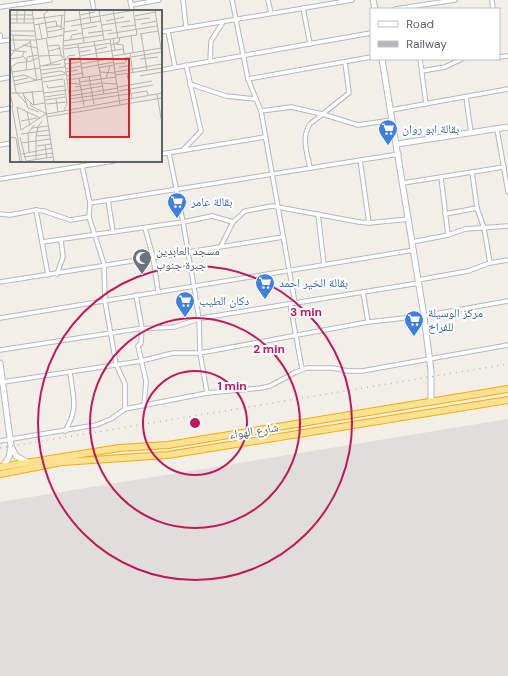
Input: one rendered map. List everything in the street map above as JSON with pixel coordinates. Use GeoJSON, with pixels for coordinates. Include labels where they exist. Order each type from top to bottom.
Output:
{"type":"FeatureCollection","features":[{"type":"Feature","properties":{"kind":"highway","name":"شارع الهواء"},"geometry":{"type":"LineString","coordinates":[[2,467],[119,448],[168,445],[508,389]]}},
{"type":"Feature","properties":{"kind":"highway","name":"شارع الهواء"},"geometry":{"type":"LineString","coordinates":[[0,474],[62,462],[168,455],[508,400]]}},
{"type":"Feature","properties":{"kind":"street"},"geometry":{"type":"LineString","coordinates":[[0,8],[50,0]]}},
{"type":"Feature","properties":{"kind":"street"},"geometry":{"type":"LineString","coordinates":[[92,0],[94,10]]}},
{"type":"Feature","properties":{"kind":"street"},"geometry":{"type":"LineString","coordinates":[[130,0],[132,10]]}},
{"type":"Feature","properties":{"kind":"street"},"geometry":{"type":"LineString","coordinates":[[131,5],[159,0]]}},
{"type":"Feature","properties":{"kind":"street"},"geometry":{"type":"LineString","coordinates":[[183,0],[186,27]]}},
{"type":"Feature","properties":{"kind":"street"},"geometry":{"type":"LineString","coordinates":[[232,0],[248,79],[261,111],[264,137],[295,303]]}},
{"type":"Feature","properties":{"kind":"street"},"geometry":{"type":"LineString","coordinates":[[268,0],[271,13]]}},
{"type":"Feature","properties":{"kind":"street"},"geometry":{"type":"LineString","coordinates":[[162,32],[352,0]]}},
{"type":"Feature","properties":{"kind":"street"},"geometry":{"type":"LineString","coordinates":[[402,8],[455,0]]}},
{"type":"Feature","properties":{"kind":"street"},"geometry":{"type":"LineString","coordinates":[[303,8],[310,44]]}},
{"type":"Feature","properties":{"kind":"street"},"geometry":{"type":"LineString","coordinates":[[210,61],[210,44],[224,22]]}},
{"type":"Feature","properties":{"kind":"street"},"geometry":{"type":"LineString","coordinates":[[168,31],[175,67]]}},
{"type":"Feature","properties":{"kind":"street"},"geometry":{"type":"LineString","coordinates":[[162,70],[370,33]]}},
{"type":"Feature","properties":{"kind":"street"},"geometry":{"type":"LineString","coordinates":[[0,35],[1,41]]}},
{"type":"Feature","properties":{"kind":"street"},"geometry":{"type":"LineString","coordinates":[[248,79],[370,57]]}},
{"type":"Feature","properties":{"kind":"street"},"geometry":{"type":"LineString","coordinates":[[382,60],[399,154],[424,316],[429,358],[431,402]]}},
{"type":"Feature","properties":{"kind":"street"},"geometry":{"type":"LineString","coordinates":[[420,60],[426,104]]}},
{"type":"Feature","properties":{"kind":"street"},"geometry":{"type":"LineString","coordinates":[[422,71],[445,67],[456,60]]}},
{"type":"Feature","properties":{"kind":"street"},"geometry":{"type":"LineString","coordinates":[[310,168],[304,136],[310,124],[349,93],[345,62]]}},
{"type":"Feature","properties":{"kind":"street"},"geometry":{"type":"LineString","coordinates":[[183,150],[201,131],[186,65]]}},
{"type":"Feature","properties":{"kind":"street"},"geometry":{"type":"LineString","coordinates":[[0,79],[10,77]]}},
{"type":"Feature","properties":{"kind":"street"},"geometry":{"type":"LineString","coordinates":[[190,84],[226,96],[255,99]]}},
{"type":"Feature","properties":{"kind":"street"},"geometry":{"type":"LineString","coordinates":[[391,110],[508,89]]}},
{"type":"Feature","properties":{"kind":"street"},"geometry":{"type":"LineString","coordinates":[[466,96],[471,133]]}},
{"type":"Feature","properties":{"kind":"street"},"geometry":{"type":"LineString","coordinates":[[261,111],[291,107],[322,114],[358,125],[392,120]]}},
{"type":"Feature","properties":{"kind":"street"},"geometry":{"type":"LineString","coordinates":[[0,110],[10,108]]}},
{"type":"Feature","properties":{"kind":"street"},"geometry":{"type":"LineString","coordinates":[[397,144],[508,127]]}},
{"type":"Feature","properties":{"kind":"street"},"geometry":{"type":"LineString","coordinates":[[498,129],[508,191]]}},
{"type":"Feature","properties":{"kind":"street"},"geometry":{"type":"LineString","coordinates":[[162,154],[264,137]]}},
{"type":"Feature","properties":{"kind":"street"},"geometry":{"type":"LineString","coordinates":[[0,145],[10,143]]}},
{"type":"Feature","properties":{"kind":"street"},"geometry":{"type":"LineString","coordinates":[[169,153],[194,287],[199,320],[200,353],[207,393]]}},
{"type":"Feature","properties":{"kind":"street"},"geometry":{"type":"LineString","coordinates":[[90,203],[271,173],[399,154]]}},
{"type":"Feature","properties":{"kind":"street"},"geometry":{"type":"LineString","coordinates":[[360,160],[369,223]]}},
{"type":"Feature","properties":{"kind":"street"},"geometry":{"type":"LineString","coordinates":[[0,179],[108,162]]}},
{"type":"Feature","properties":{"kind":"street"},"geometry":{"type":"LineString","coordinates":[[82,166],[90,203],[90,217],[94,235],[104,264],[105,301],[116,364],[125,384],[125,409]]}},
{"type":"Feature","properties":{"kind":"street"},"geometry":{"type":"LineString","coordinates":[[403,183],[504,167]]}},
{"type":"Feature","properties":{"kind":"street"},"geometry":{"type":"LineString","coordinates":[[472,172],[477,208],[484,228],[490,263]]}},
{"type":"Feature","properties":{"kind":"street"},"geometry":{"type":"LineString","coordinates":[[441,177],[448,235]]}},
{"type":"Feature","properties":{"kind":"street"},"geometry":{"type":"LineString","coordinates":[[108,200],[113,232]]}},
{"type":"Feature","properties":{"kind":"street"},"geometry":{"type":"LineString","coordinates":[[221,246],[234,222],[242,213],[250,209],[266,206],[277,206],[369,223],[409,219]]}},
{"type":"Feature","properties":{"kind":"street"},"geometry":{"type":"LineString","coordinates":[[445,214],[477,208]]}},
{"type":"Feature","properties":{"kind":"street"},"geometry":{"type":"LineString","coordinates":[[0,214],[10,215],[36,210],[44,211],[70,220],[90,217]]}},
{"type":"Feature","properties":{"kind":"street"},"geometry":{"type":"LineString","coordinates":[[36,210],[48,275]]}},
{"type":"Feature","properties":{"kind":"street"},"geometry":{"type":"LineString","coordinates":[[318,214],[324,265]]}},
{"type":"Feature","properties":{"kind":"street"},"geometry":{"type":"LineString","coordinates":[[42,242],[145,228],[212,216],[234,222]]}},
{"type":"Feature","properties":{"kind":"street"},"geometry":{"type":"LineString","coordinates":[[412,242],[448,235],[465,228],[508,226]]}},
{"type":"Feature","properties":{"kind":"street"},"geometry":{"type":"LineString","coordinates":[[145,228],[153,257],[158,291]]}},
{"type":"Feature","properties":{"kind":"street"},"geometry":{"type":"LineString","coordinates":[[0,282],[57,274],[104,264],[283,237]]}},
{"type":"Feature","properties":{"kind":"street"},"geometry":{"type":"LineString","coordinates":[[57,274],[63,256],[62,240]]}},
{"type":"Feature","properties":{"kind":"street"},"geometry":{"type":"LineString","coordinates":[[0,318],[414,250]]}},
{"type":"Feature","properties":{"kind":"street"},"geometry":{"type":"LineString","coordinates":[[0,350],[142,328],[174,328],[190,321],[240,311],[363,292],[468,271],[490,263],[508,260]]}},
{"type":"Feature","properties":{"kind":"street"},"geometry":{"type":"LineString","coordinates":[[363,292],[368,322]]}},
{"type":"Feature","properties":{"kind":"street"},"geometry":{"type":"LineString","coordinates":[[136,295],[142,328],[141,343],[138,346],[146,381],[144,406]]}},
{"type":"Feature","properties":{"kind":"street"},"geometry":{"type":"LineString","coordinates":[[3,382],[141,361],[173,353],[200,353],[368,322],[424,316],[508,301]]}},
{"type":"Feature","properties":{"kind":"street"},"geometry":{"type":"LineString","coordinates":[[290,304],[302,369]]}},
{"type":"Feature","properties":{"kind":"street"},"geometry":{"type":"LineString","coordinates":[[0,441],[65,431],[105,422],[125,409],[207,393],[261,388],[279,382],[302,369],[333,368],[355,372],[508,345]]}},
{"type":"Feature","properties":{"kind":"street"},"geometry":{"type":"LineString","coordinates":[[0,362],[11,439],[9,457],[2,467]]}},
{"type":"Feature","properties":{"kind":"street"},"geometry":{"type":"LineString","coordinates":[[65,431],[72,420],[74,410],[70,372]]}},
{"type":"Feature","properties":{"kind":"street"},"geometry":{"type":"LineString","coordinates":[[11,446],[16,456],[27,462]]}},
{"type":"Feature","properties":{"kind":"shaded area"},"geometry":{"type":"Polygon","coordinates":[[[508,419],[508,676],[0,676],[0,502],[508,419]]]}},
{"type":"Feature","properties":{"kind":"railway"},"geometry":{"type":"LineString","coordinates":[[0,448],[508,364]]}},
{"type":"Feature","properties":{"kind":"place","name":"بقالة ابو روان"},"geometry":{"type":"Point","coordinates":[388,146]}},
{"type":"Feature","properties":{"kind":"place","name":"بقالة عامر"},"geometry":{"type":"Point","coordinates":[177,219]}},
{"type":"Feature","properties":{"kind":"place","name":"مسجد العابدين جبرة جنوب"},"geometry":{"type":"Point","coordinates":[142,275]}},
{"type":"Feature","properties":{"kind":"place","name":"بقالة الخير احمد"},"geometry":{"type":"Point","coordinates":[265,300]}},
{"type":"Feature","properties":{"kind":"place","name":"دكان الطيب"},"geometry":{"type":"Point","coordinates":[185,318]}},
{"type":"Feature","properties":{"kind":"place","name":"مركز الوسيلة للفراخ"},"geometry":{"type":"Point","coordinates":[414,337]}}]}
